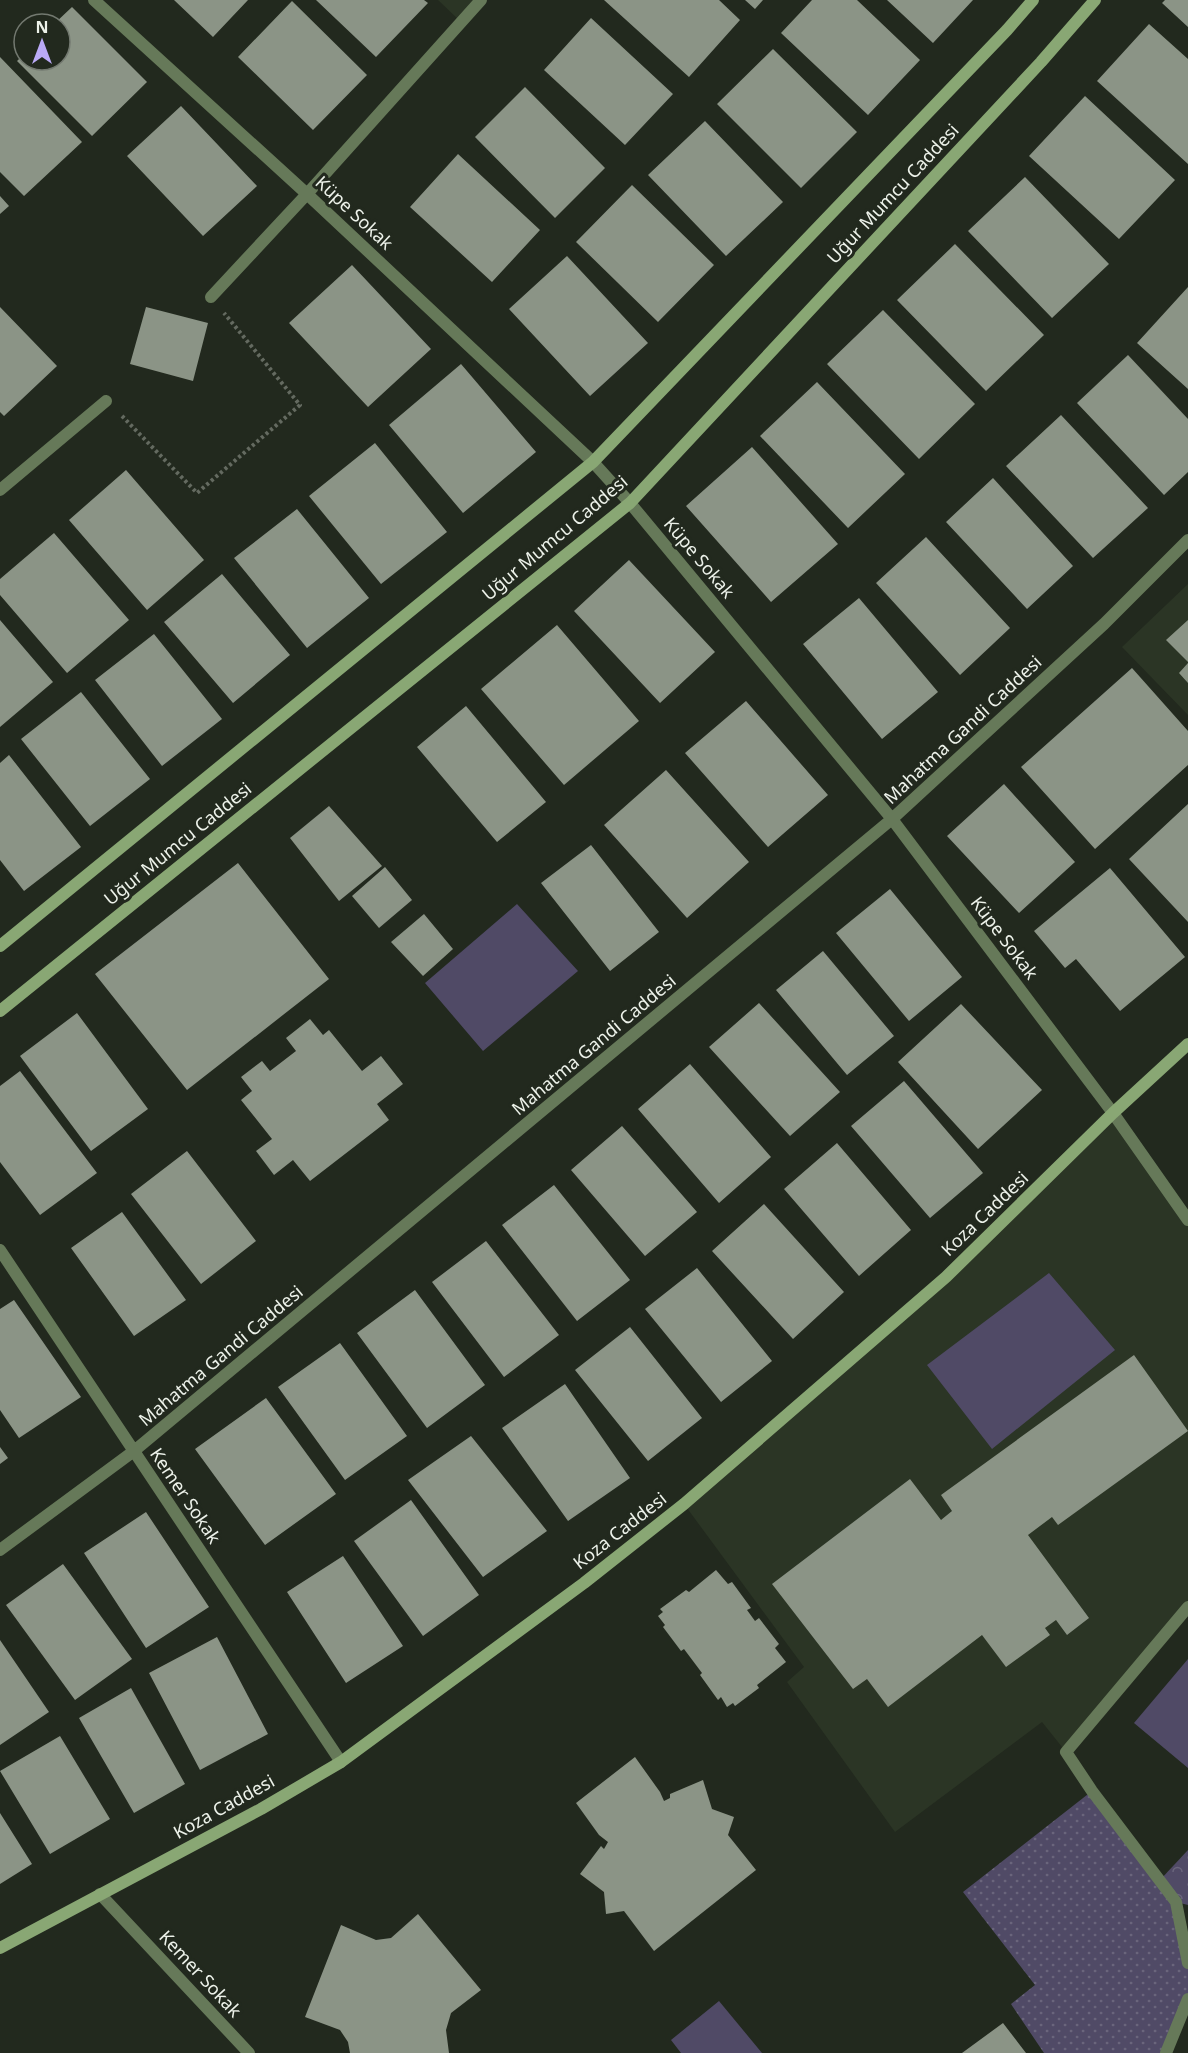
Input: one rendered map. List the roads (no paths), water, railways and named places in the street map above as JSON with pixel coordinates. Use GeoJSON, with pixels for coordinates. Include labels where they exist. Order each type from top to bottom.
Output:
{"type":"FeatureCollection","features":[{"type":"Feature","properties":{"kind":"main road","name":"Uğur Mumcu Caddesi"},"geometry":{"type":"LineString","coordinates":[[0,946],[593,462],[1033,0]]}},
{"type":"Feature","properties":{"kind":"main road","name":"Uğur Mumcu Caddesi"},"geometry":{"type":"LineString","coordinates":[[0,1011],[630,503],[1041,62],[1095,0]]}},
{"type":"Feature","properties":{"kind":"main road","name":"Koza Caddesi"},"geometry":{"type":"LineString","coordinates":[[0,1948],[261,1809],[340,1761],[584,1583],[684,1503],[946,1277],[1113,1113],[1188,1044]]}},
{"type":"Feature","properties":{"kind":"street","name":"Küpe Sokak"},"geometry":{"type":"LineString","coordinates":[[94,0],[307,194],[593,462],[630,503],[892,819],[1113,1113],[1188,1220]]}},
{"type":"Feature","properties":{"kind":"street"},"geometry":{"type":"LineString","coordinates":[[211,297],[481,0]]}},
{"type":"Feature","properties":{"kind":"street"},"geometry":{"type":"LineString","coordinates":[[0,490],[106,401]]}},
{"type":"Feature","properties":{"kind":"street","name":"Mahatma Gandi Caddesi"},"geometry":{"type":"LineString","coordinates":[[0,1550],[134,1451],[892,819],[1104,624],[1188,540]]}},
{"type":"Feature","properties":{"kind":"street","name":"Kemer Sokak"},"geometry":{"type":"LineString","coordinates":[[0,1250],[340,1761]]}},
{"type":"Feature","properties":{"kind":"street"},"geometry":{"type":"LineString","coordinates":[[1188,1607],[1066,1752],[1092,1791],[1176,1902],[1188,1963]]}},
{"type":"Feature","properties":{"kind":"street","name":"Kemer Sokak"},"geometry":{"type":"LineString","coordinates":[[100,1894],[249,2053]]}},
{"type":"Feature","properties":{"kind":"street"},"geometry":{"type":"LineString","coordinates":[[1166,2053],[1188,1999]]}}]}
